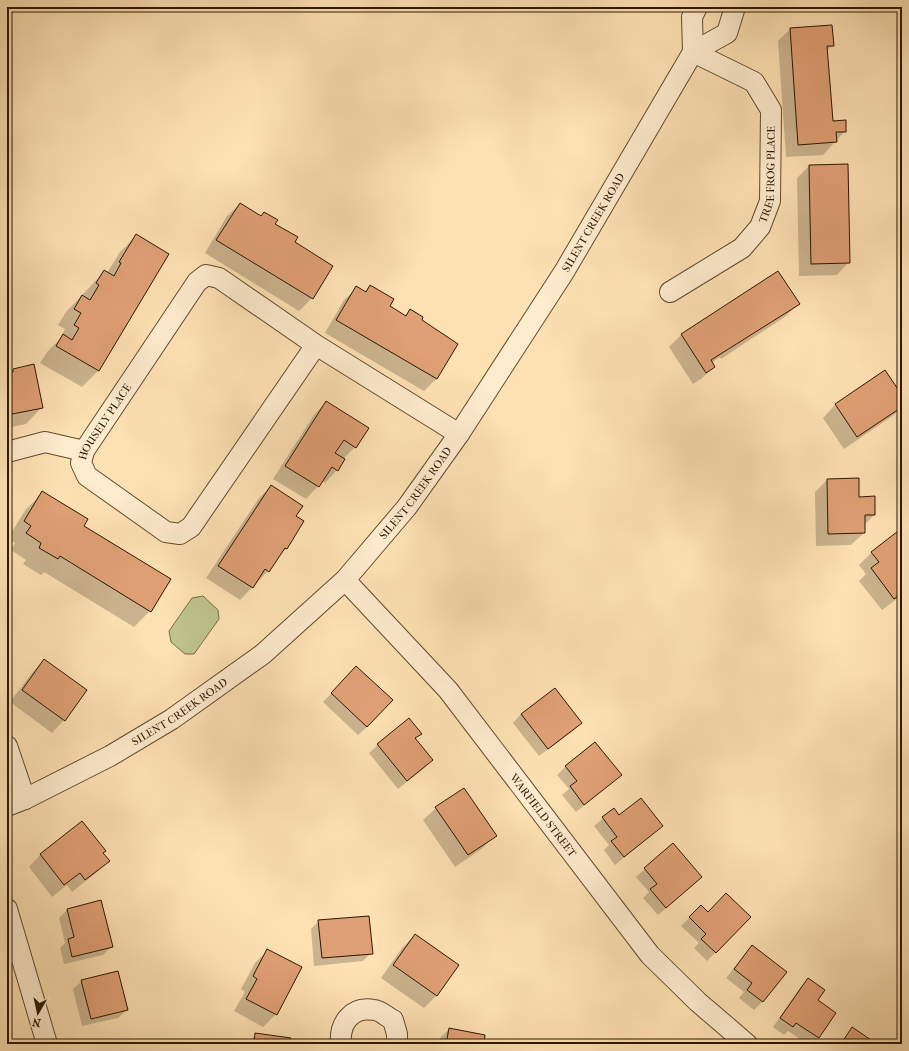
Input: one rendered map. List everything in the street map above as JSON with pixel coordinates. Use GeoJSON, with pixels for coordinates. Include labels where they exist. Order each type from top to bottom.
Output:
{"type":"FeatureCollection","features":[{"type":"Feature","properties":{"kind":"street"},"geometry":{"type":"LineString","coordinates":[[697,7],[692,17],[693,52],[727,33],[735,7]]}},
{"type":"Feature","properties":{"kind":"street","name":"TREE FROG PLACE"},"geometry":{"type":"LineString","coordinates":[[670,292],[742,248],[760,227],[770,201],[771,110],[754,82],[693,52]]}},
{"type":"Feature","properties":{"kind":"street","name":"SILENT CREEK ROAD"},"geometry":{"type":"LineString","coordinates":[[16,802],[110,756],[172,720],[263,654],[345,580],[407,507],[459,434],[564,272],[693,52]]}},
{"type":"Feature","properties":{"kind":"street","name":"HOUSELY PLACE"},"geometry":{"type":"LineString","coordinates":[[316,345],[191,526],[180,534],[166,532],[87,476],[81,463],[84,451],[197,282],[206,275],[219,278],[316,345],[459,434]]}},
{"type":"Feature","properties":{"kind":"street"},"geometry":{"type":"LineString","coordinates":[[7,452],[45,442],[84,451]]}},
{"type":"Feature","properties":{"kind":"street","name":"WARFIELD STREET"},"geometry":{"type":"LineString","coordinates":[[345,580],[448,690],[650,955],[698,1002],[747,1044]]}},
{"type":"Feature","properties":{"kind":"street"},"geometry":{"type":"LineString","coordinates":[[7,746],[16,802]]}},
{"type":"Feature","properties":{"kind":"street"},"geometry":{"type":"LineString","coordinates":[[7,909],[47,1044]]}},
{"type":"Feature","properties":{"kind":"street"},"geometry":{"type":"LineString","coordinates":[[340,1044],[342,1024],[358,1011],[374,1010],[393,1020],[397,1034],[397,1044]]}},
{"type":"Feature","properties":{"kind":"green space"},"geometry":{"type":"Polygon","coordinates":[[[203,596],[218,610],[219,619],[194,654],[185,654],[171,642],[169,631],[192,598],[203,596]]]}},
{"type":"Feature","properties":{"kind":"building"},"geometry":{"type":"Polygon","coordinates":[[[832,25],[834,46],[827,46],[833,121],[846,120],[846,132],[836,132],[837,142],[798,145],[790,28],[832,25]]]}},
{"type":"Feature","properties":{"kind":"building"},"geometry":{"type":"Polygon","coordinates":[[[848,164],[850,263],[811,264],[809,165],[848,164]]]}},
{"type":"Feature","properties":{"kind":"building"},"geometry":{"type":"Polygon","coordinates":[[[240,203],[261,216],[264,212],[278,220],[275,224],[298,237],[295,242],[333,266],[313,299],[216,240],[240,203]]]}},
{"type":"Feature","properties":{"kind":"building"},"geometry":{"type":"Polygon","coordinates":[[[136,234],[169,254],[99,371],[56,346],[63,334],[72,340],[79,328],[74,325],[81,313],[74,309],[82,295],[90,300],[99,285],[96,283],[104,270],[114,276],[121,263],[119,262],[136,234]]]}},
{"type":"Feature","properties":{"kind":"building"},"geometry":{"type":"Polygon","coordinates":[[[778,271],[800,304],[711,360],[715,367],[706,373],[681,334],[778,271]]]}},
{"type":"Feature","properties":{"kind":"building"},"geometry":{"type":"Polygon","coordinates":[[[370,285],[394,299],[390,306],[406,316],[410,309],[423,317],[422,320],[458,344],[437,379],[336,320],[356,286],[366,292],[370,285]]]}},
{"type":"Feature","properties":{"kind":"building"},"geometry":{"type":"Polygon","coordinates":[[[34,364],[43,408],[7,415],[7,373],[13,372],[13,369],[34,364]]]}},
{"type":"Feature","properties":{"kind":"building"},"geometry":{"type":"Polygon","coordinates":[[[885,370],[902,395],[902,407],[857,437],[835,404],[885,370]]]}},
{"type":"Feature","properties":{"kind":"building"},"geometry":{"type":"Polygon","coordinates":[[[326,401],[369,428],[356,448],[344,440],[335,453],[345,459],[338,471],[332,467],[319,487],[285,466],[326,401]]]}},
{"type":"Feature","properties":{"kind":"building"},"geometry":{"type":"Polygon","coordinates":[[[859,478],[859,497],[875,496],[875,515],[865,515],[865,533],[828,534],[827,479],[859,478]]]}},
{"type":"Feature","properties":{"kind":"building"},"geometry":{"type":"Polygon","coordinates":[[[271,485],[303,506],[296,516],[304,521],[287,549],[285,548],[269,572],[265,569],[253,588],[218,566],[271,485]]]}},
{"type":"Feature","properties":{"kind":"building"},"geometry":{"type":"Polygon","coordinates":[[[42,491],[88,519],[84,526],[171,579],[151,612],[60,556],[58,559],[39,548],[41,543],[26,533],[31,526],[24,521],[42,491]]]}},
{"type":"Feature","properties":{"kind":"building"},"geometry":{"type":"Polygon","coordinates":[[[902,528],[902,593],[894,599],[871,568],[879,562],[871,552],[902,528]]]}},
{"type":"Feature","properties":{"kind":"building"},"geometry":{"type":"Polygon","coordinates":[[[44,659],[87,690],[65,721],[22,690],[44,659]]]}},
{"type":"Feature","properties":{"kind":"building"},"geometry":{"type":"Polygon","coordinates":[[[356,666],[393,700],[367,727],[331,693],[356,666]]]}},
{"type":"Feature","properties":{"kind":"building"},"geometry":{"type":"Polygon","coordinates":[[[555,688],[582,723],[548,749],[521,714],[555,688]]]}},
{"type":"Feature","properties":{"kind":"building"},"geometry":{"type":"Polygon","coordinates":[[[409,718],[422,734],[415,738],[433,760],[407,781],[377,744],[409,718]]]}},
{"type":"Feature","properties":{"kind":"building"},"geometry":{"type":"Polygon","coordinates":[[[595,742],[622,775],[584,805],[570,786],[577,781],[565,766],[595,742]]]}},
{"type":"Feature","properties":{"kind":"building"},"geometry":{"type":"Polygon","coordinates":[[[464,788],[497,836],[468,855],[435,807],[464,788]]]}},
{"type":"Feature","properties":{"kind":"building"},"geometry":{"type":"Polygon","coordinates":[[[641,798],[663,826],[624,857],[611,841],[617,837],[602,817],[614,808],[619,815],[641,798]]]}},
{"type":"Feature","properties":{"kind":"building"},"geometry":{"type":"Polygon","coordinates":[[[82,821],[106,851],[103,853],[110,861],[85,880],[80,873],[64,885],[40,854],[82,821]]]}},
{"type":"Feature","properties":{"kind":"building"},"geometry":{"type":"Polygon","coordinates":[[[673,843],[702,877],[666,908],[650,889],[657,884],[644,868],[673,843]]]}},
{"type":"Feature","properties":{"kind":"building"},"geometry":{"type":"Polygon","coordinates":[[[726,893],[751,917],[716,953],[701,939],[706,934],[689,917],[701,905],[708,912],[726,893]]]}},
{"type":"Feature","properties":{"kind":"building"},"geometry":{"type":"Polygon","coordinates":[[[101,900],[113,947],[72,957],[68,939],[74,937],[67,909],[101,900]]]}},
{"type":"Feature","properties":{"kind":"building"},"geometry":{"type":"Polygon","coordinates":[[[369,916],[373,954],[322,958],[318,920],[369,916]]]}},
{"type":"Feature","properties":{"kind":"building"},"geometry":{"type":"Polygon","coordinates":[[[415,934],[459,965],[437,996],[393,965],[415,934]]]}},
{"type":"Feature","properties":{"kind":"building"},"geometry":{"type":"Polygon","coordinates":[[[752,945],[787,972],[763,1002],[747,990],[752,983],[734,969],[752,945]]]}},
{"type":"Feature","properties":{"kind":"building"},"geometry":{"type":"Polygon","coordinates":[[[267,949],[302,967],[277,1015],[246,999],[257,979],[253,976],[267,949]]]}},
{"type":"Feature","properties":{"kind":"building"},"geometry":{"type":"Polygon","coordinates":[[[118,971],[128,1010],[91,1019],[81,980],[118,971]]]}},
{"type":"Feature","properties":{"kind":"building"},"geometry":{"type":"Polygon","coordinates":[[[808,978],[825,990],[818,1000],[836,1013],[819,1038],[796,1023],[793,1027],[780,1018],[808,978]]]}},
{"type":"Feature","properties":{"kind":"building"},"geometry":{"type":"Polygon","coordinates":[[[852,1027],[877,1044],[841,1044],[852,1027]]]}},
{"type":"Feature","properties":{"kind":"building"},"geometry":{"type":"Polygon","coordinates":[[[449,1028],[485,1035],[484,1044],[446,1044],[449,1028]]]}},
{"type":"Feature","properties":{"kind":"building"},"geometry":{"type":"Polygon","coordinates":[[[255,1033],[291,1038],[290,1044],[254,1044],[255,1033]]]}}]}
